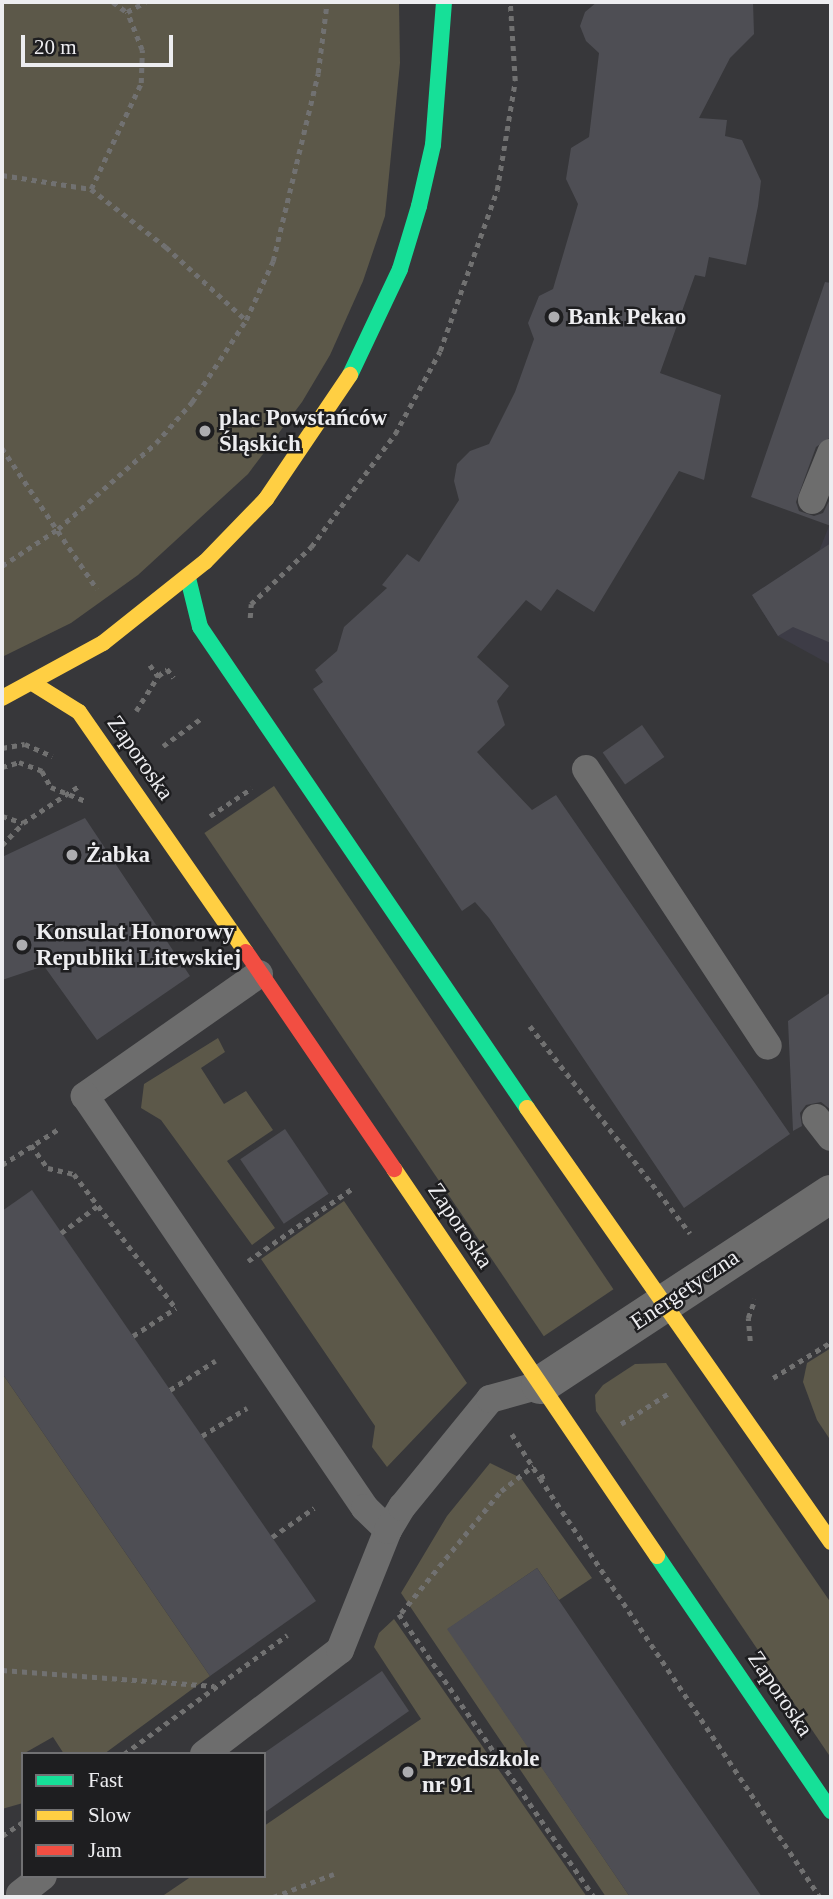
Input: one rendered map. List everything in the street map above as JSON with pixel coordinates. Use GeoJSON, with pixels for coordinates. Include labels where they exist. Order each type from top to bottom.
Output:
{"type":"FeatureCollection","features":[{"type":"Feature","properties":{"kind":"main road"},"geometry":{"type":"LineString","coordinates":[[2,698],[34,684],[114,636],[188,578],[266,499],[342,392],[400,269],[433,145],[444,2]]}},
{"type":"Feature","properties":{"kind":"main road"},"geometry":{"type":"LineString","coordinates":[[188,578],[200,627],[220,658],[439,982],[667,1303],[831,1542]]}},
{"type":"Feature","properties":{"kind":"main road","name":"Zaporoska"},"geometry":{"type":"LineString","coordinates":[[34,684],[66,702],[93,730],[831,1811]]}},
{"type":"Feature","properties":{"kind":"street","name":"Energetyczna"},"geometry":{"type":"LineString","coordinates":[[540,1385],[831,1194]]}},
{"type":"Feature","properties":{"kind":"lane"},"geometry":{"type":"LineString","coordinates":[[812,500],[831,453]]}},
{"type":"Feature","properties":{"kind":"lane"},"geometry":{"type":"LineString","coordinates":[[586,769],[768,1046]]}},
{"type":"Feature","properties":{"kind":"lane"},"geometry":{"type":"LineString","coordinates":[[259,974],[85,1096],[365,1508],[388,1530]]}},
{"type":"Feature","properties":{"kind":"lane"},"geometry":{"type":"LineString","coordinates":[[207,1752],[340,1650],[388,1530],[490,1399],[540,1385]]}},
{"type":"Feature","properties":{"kind":"lane"},"geometry":{"type":"LineString","coordinates":[[20,1894],[40,1878]]}},
{"type":"Feature","properties":{"kind":"path"},"geometry":{"type":"LineString","coordinates":[[91,189],[141,83],[142,50],[127,12],[113,2]]}},
{"type":"Feature","properties":{"kind":"path"},"geometry":{"type":"LineString","coordinates":[[127,12],[145,2]]}},
{"type":"Feature","properties":{"kind":"path"},"geometry":{"type":"LineString","coordinates":[[2,566],[58,528],[156,443],[192,402],[246,320],[273,261],[318,73],[327,2]]}},
{"type":"Feature","properties":{"kind":"path"},"geometry":{"type":"LineString","coordinates":[[2,175],[91,189],[166,247],[246,320]]}},
{"type":"Feature","properties":{"kind":"path"},"geometry":{"type":"LineString","coordinates":[[2,448],[100,593]]}},
{"type":"Feature","properties":{"kind":"path"},"geometry":{"type":"LineString","coordinates":[[254,624],[251,604],[277,579]]}},
{"type":"Feature","properties":{"kind":"path"},"geometry":{"type":"LineString","coordinates":[[141,653],[158,676]]}},
{"type":"Feature","properties":{"kind":"path"},"geometry":{"type":"LineString","coordinates":[[144,720],[135,710],[158,676],[167,669],[180,686]]}},
{"type":"Feature","properties":{"kind":"path"},"geometry":{"type":"LineString","coordinates":[[198,710],[211,728]]}},
{"type":"Feature","properties":{"kind":"path"},"geometry":{"type":"LineString","coordinates":[[159,740],[165,748],[204,718]]}},
{"type":"Feature","properties":{"kind":"path"},"geometry":{"type":"LineString","coordinates":[[2,748],[25,744],[43,749],[59,762]]}},
{"type":"Feature","properties":{"kind":"path"},"geometry":{"type":"LineString","coordinates":[[2,766],[19,762],[42,771],[51,786],[70,794],[23,823],[2,845]]}},
{"type":"Feature","properties":{"kind":"path"},"geometry":{"type":"LineString","coordinates":[[203,805],[211,817],[252,788],[245,778]]}},
{"type":"Feature","properties":{"kind":"path"},"geometry":{"type":"LineString","coordinates":[[2,816],[23,823]]}},
{"type":"Feature","properties":{"kind":"path"},"geometry":{"type":"LineString","coordinates":[[525,1020],[692,1236]]}},
{"type":"Feature","properties":{"kind":"path"},"geometry":{"type":"LineString","coordinates":[[31,1145],[48,1168],[74,1174],[100,1204],[184,1319]]}},
{"type":"Feature","properties":{"kind":"path"},"geometry":{"type":"LineString","coordinates":[[248,1261],[353,1188]]}},
{"type":"Feature","properties":{"kind":"path"},"geometry":{"type":"LineString","coordinates":[[61,1233],[100,1204]]}},
{"type":"Feature","properties":{"kind":"path"},"geometry":{"type":"LineString","coordinates":[[241,1251],[255,1272]]}},
{"type":"Feature","properties":{"kind":"path"},"geometry":{"type":"LineString","coordinates":[[749,1340],[748,1318],[755,1299],[750,1293]]}},
{"type":"Feature","properties":{"kind":"path"},"geometry":{"type":"LineString","coordinates":[[133,1336],[176,1308]]}},
{"type":"Feature","properties":{"kind":"path"},"geometry":{"type":"LineString","coordinates":[[773,1378],[831,1342]]}},
{"type":"Feature","properties":{"kind":"path"},"geometry":{"type":"LineString","coordinates":[[207,1350],[221,1370]]}},
{"type":"Feature","properties":{"kind":"path"},"geometry":{"type":"LineString","coordinates":[[170,1390],[215,1361]]}},
{"type":"Feature","properties":{"kind":"path"},"geometry":{"type":"LineString","coordinates":[[610,1432],[672,1392]]}},
{"type":"Feature","properties":{"kind":"path"},"geometry":{"type":"LineString","coordinates":[[240,1398],[254,1419]]}},
{"type":"Feature","properties":{"kind":"path"},"geometry":{"type":"LineString","coordinates":[[202,1436],[247,1408]]}},
{"type":"Feature","properties":{"kind":"path"},"geometry":{"type":"LineString","coordinates":[[400,1615],[501,1491],[533,1466]]}},
{"type":"Feature","properties":{"kind":"path"},"geometry":{"type":"LineString","coordinates":[[540,1478],[820,1897]]}},
{"type":"Feature","properties":{"kind":"path"},"geometry":{"type":"LineString","coordinates":[[307,1497],[321,1518]]}},
{"type":"Feature","properties":{"kind":"path"},"geometry":{"type":"LineString","coordinates":[[272,1537],[314,1508]]}},
{"type":"Feature","properties":{"kind":"path"},"geometry":{"type":"LineString","coordinates":[[394,1606],[594,1897]]}},
{"type":"Feature","properties":{"kind":"path"},"geometry":{"type":"LineString","coordinates":[[127,1752],[294,1630]]}},
{"type":"Feature","properties":{"kind":"path"},"geometry":{"type":"LineString","coordinates":[[2,1670],[214,1686]]}},
{"type":"Feature","properties":{"kind":"path"},"geometry":{"type":"LineString","coordinates":[[2,1836],[21,1823]]}},
{"type":"Feature","properties":{"kind":"path"},"geometry":{"type":"LineString","coordinates":[[273,1897],[334,1874]]}},
{"type":"Feature","properties":{"kind":"shaded area","name":"plac Powstańców Śląskich"},"geometry":{"type":"Polygon","coordinates":[[[2,2],[399,2],[400,63],[385,216],[363,281],[330,355],[302,402],[248,474],[138,575],[71,623],[2,657],[2,2]]]}},
{"type":"Feature","properties":{"kind":"shaded area"},"geometry":{"type":"Polygon","coordinates":[[[831,521],[831,665],[778,636],[752,595],[819,551],[831,521]]]}},
{"type":"Feature","properties":{"kind":"shaded area"},"geometry":{"type":"Polygon","coordinates":[[[274,786],[613,1289],[544,1336],[204,833],[274,786]]]}},
{"type":"Feature","properties":{"kind":"shaded area"},"geometry":{"type":"Polygon","coordinates":[[[218,1038],[225,1052],[201,1068],[224,1104],[246,1091],[273,1130],[227,1161],[275,1228],[252,1245],[161,1120],[141,1108],[144,1084],[218,1038]]]}},
{"type":"Feature","properties":{"kind":"shaded area"},"geometry":{"type":"Polygon","coordinates":[[[344,1201],[467,1383],[387,1467],[372,1447],[375,1426],[261,1259],[344,1201]]]}},
{"type":"Feature","properties":{"kind":"shaded area"},"geometry":{"type":"Polygon","coordinates":[[[831,1348],[831,1441],[817,1420],[803,1382],[807,1363],[831,1348]]]}},
{"type":"Feature","properties":{"kind":"shaded area"},"geometry":{"type":"Polygon","coordinates":[[[666,1363],[831,1603],[831,1758],[596,1411],[595,1395],[603,1385],[635,1364],[666,1363]]]}},
{"type":"Feature","properties":{"kind":"shaded area"},"geometry":{"type":"Polygon","coordinates":[[[2,1373],[210,1676],[107,1752],[63,1752],[53,1737],[27,1752],[21,1752],[21,1804],[2,1809],[2,1373]]]}},
{"type":"Feature","properties":{"kind":"shaded area"},"geometry":{"type":"Polygon","coordinates":[[[490,1463],[521,1478],[592,1578],[559,1600],[537,1568],[448,1629],[630,1897],[606,1897],[401,1593],[447,1516],[490,1463]]]}},
{"type":"Feature","properties":{"kind":"shaded area","name":"Przedszkole nr 91"},"geometry":{"type":"Polygon","coordinates":[[[394,1619],[587,1897],[161,1897],[189,1878],[266,1878],[266,1825],[421,1719],[374,1647],[379,1633],[394,1619]]]}},
{"type":"Feature","properties":{"kind":"building"},"geometry":{"type":"Polygon","coordinates":[[[597,2],[753,2],[754,34],[730,58],[699,118],[727,120],[725,136],[742,140],[761,181],[758,206],[746,265],[709,257],[705,277],[695,275],[660,373],[721,395],[704,480],[679,471],[594,612],[557,589],[541,611],[526,600],[477,657],[509,686],[497,701],[505,725],[477,752],[532,810],[556,795],[790,1134],[684,1208],[489,918],[475,902],[462,911],[313,689],[323,682],[315,670],[337,651],[344,627],[387,588],[382,585],[407,554],[419,562],[459,500],[454,481],[457,464],[470,451],[489,444],[515,392],[534,339],[528,323],[539,296],[553,289],[578,204],[566,179],[571,148],[589,137],[599,53],[586,41],[580,26],[585,12],[597,2]]]}},
{"type":"Feature","properties":{"kind":"building"},"geometry":{"type":"Polygon","coordinates":[[[825,282],[831,283],[831,437],[816,447],[796,502],[799,511],[814,516],[823,513],[831,497],[831,526],[751,497],[825,282]]]}},
{"type":"Feature","properties":{"kind":"building"},"geometry":{"type":"Polygon","coordinates":[[[831,543],[831,643],[793,627],[778,636],[752,595],[831,543]]]}},
{"type":"Feature","properties":{"kind":"building"},"geometry":{"type":"Polygon","coordinates":[[[642,725],[664,757],[625,784],[603,753],[642,725]]]}},
{"type":"Feature","properties":{"kind":"building"},"geometry":{"type":"Polygon","coordinates":[[[85,818],[190,976],[97,1040],[44,966],[2,980],[2,857],[85,818]]]}},
{"type":"Feature","properties":{"kind":"building"},"geometry":{"type":"Polygon","coordinates":[[[831,992],[831,1110],[821,1102],[806,1105],[800,1113],[802,1126],[793,1131],[788,1021],[831,992]]]}},
{"type":"Feature","properties":{"kind":"building"},"geometry":{"type":"Polygon","coordinates":[[[285,1129],[329,1194],[284,1224],[240,1159],[285,1129]]]}},
{"type":"Feature","properties":{"kind":"building"},"geometry":{"type":"Polygon","coordinates":[[[32,1190],[316,1601],[210,1676],[2,1373],[2,1211],[32,1190]]]}},
{"type":"Feature","properties":{"kind":"building"},"geometry":{"type":"Polygon","coordinates":[[[537,1568],[762,1897],[630,1897],[447,1629],[537,1568]]]}},
{"type":"Feature","properties":{"kind":"building"},"geometry":{"type":"Polygon","coordinates":[[[382,1671],[409,1711],[266,1812],[265,1752],[382,1671]]]}},
{"type":"Feature","properties":{"kind":"traffic: fast"},"geometry":{"type":"LineString","coordinates":[[350,375],[400,269],[419,206],[433,145],[444,2]]}},
{"type":"Feature","properties":{"kind":"traffic: fast"},"geometry":{"type":"LineString","coordinates":[[188,578],[200,627],[527,1108]]}},
{"type":"Feature","properties":{"kind":"traffic: fast"},"geometry":{"type":"LineString","coordinates":[[657,1556],[831,1811]]}},
{"type":"Feature","properties":{"kind":"traffic: slow"},"geometry":{"type":"LineString","coordinates":[[2,698],[103,643],[205,562],[266,499],[350,375]]}},
{"type":"Feature","properties":{"kind":"traffic: slow"},"geometry":{"type":"LineString","coordinates":[[34,684],[79,712],[246,952]]}},
{"type":"Feature","properties":{"kind":"traffic: slow"},"geometry":{"type":"LineString","coordinates":[[527,1108],[831,1542]]}},
{"type":"Feature","properties":{"kind":"traffic: slow"},"geometry":{"type":"LineString","coordinates":[[394,1169],[657,1556]]}},
{"type":"Feature","properties":{"kind":"traffic: jam"},"geometry":{"type":"LineString","coordinates":[[246,952],[394,1169]]}},
{"type":"Feature","properties":{"kind":"place","name":"Bank Pekao"},"geometry":{"type":"Point","coordinates":[554,317]}},
{"type":"Feature","properties":{"kind":"place","name":"plac Powstańców Śląskich"},"geometry":{"type":"Point","coordinates":[205,431]}},
{"type":"Feature","properties":{"kind":"place","name":"Żabka"},"geometry":{"type":"Point","coordinates":[72,855]}},
{"type":"Feature","properties":{"kind":"place","name":"Konsulat Honorowy Republiki Litewskiej"},"geometry":{"type":"Point","coordinates":[22,945]}},
{"type":"Feature","properties":{"kind":"place","name":"Przedszkole nr 91"},"geometry":{"type":"Point","coordinates":[408,1772]}}]}
